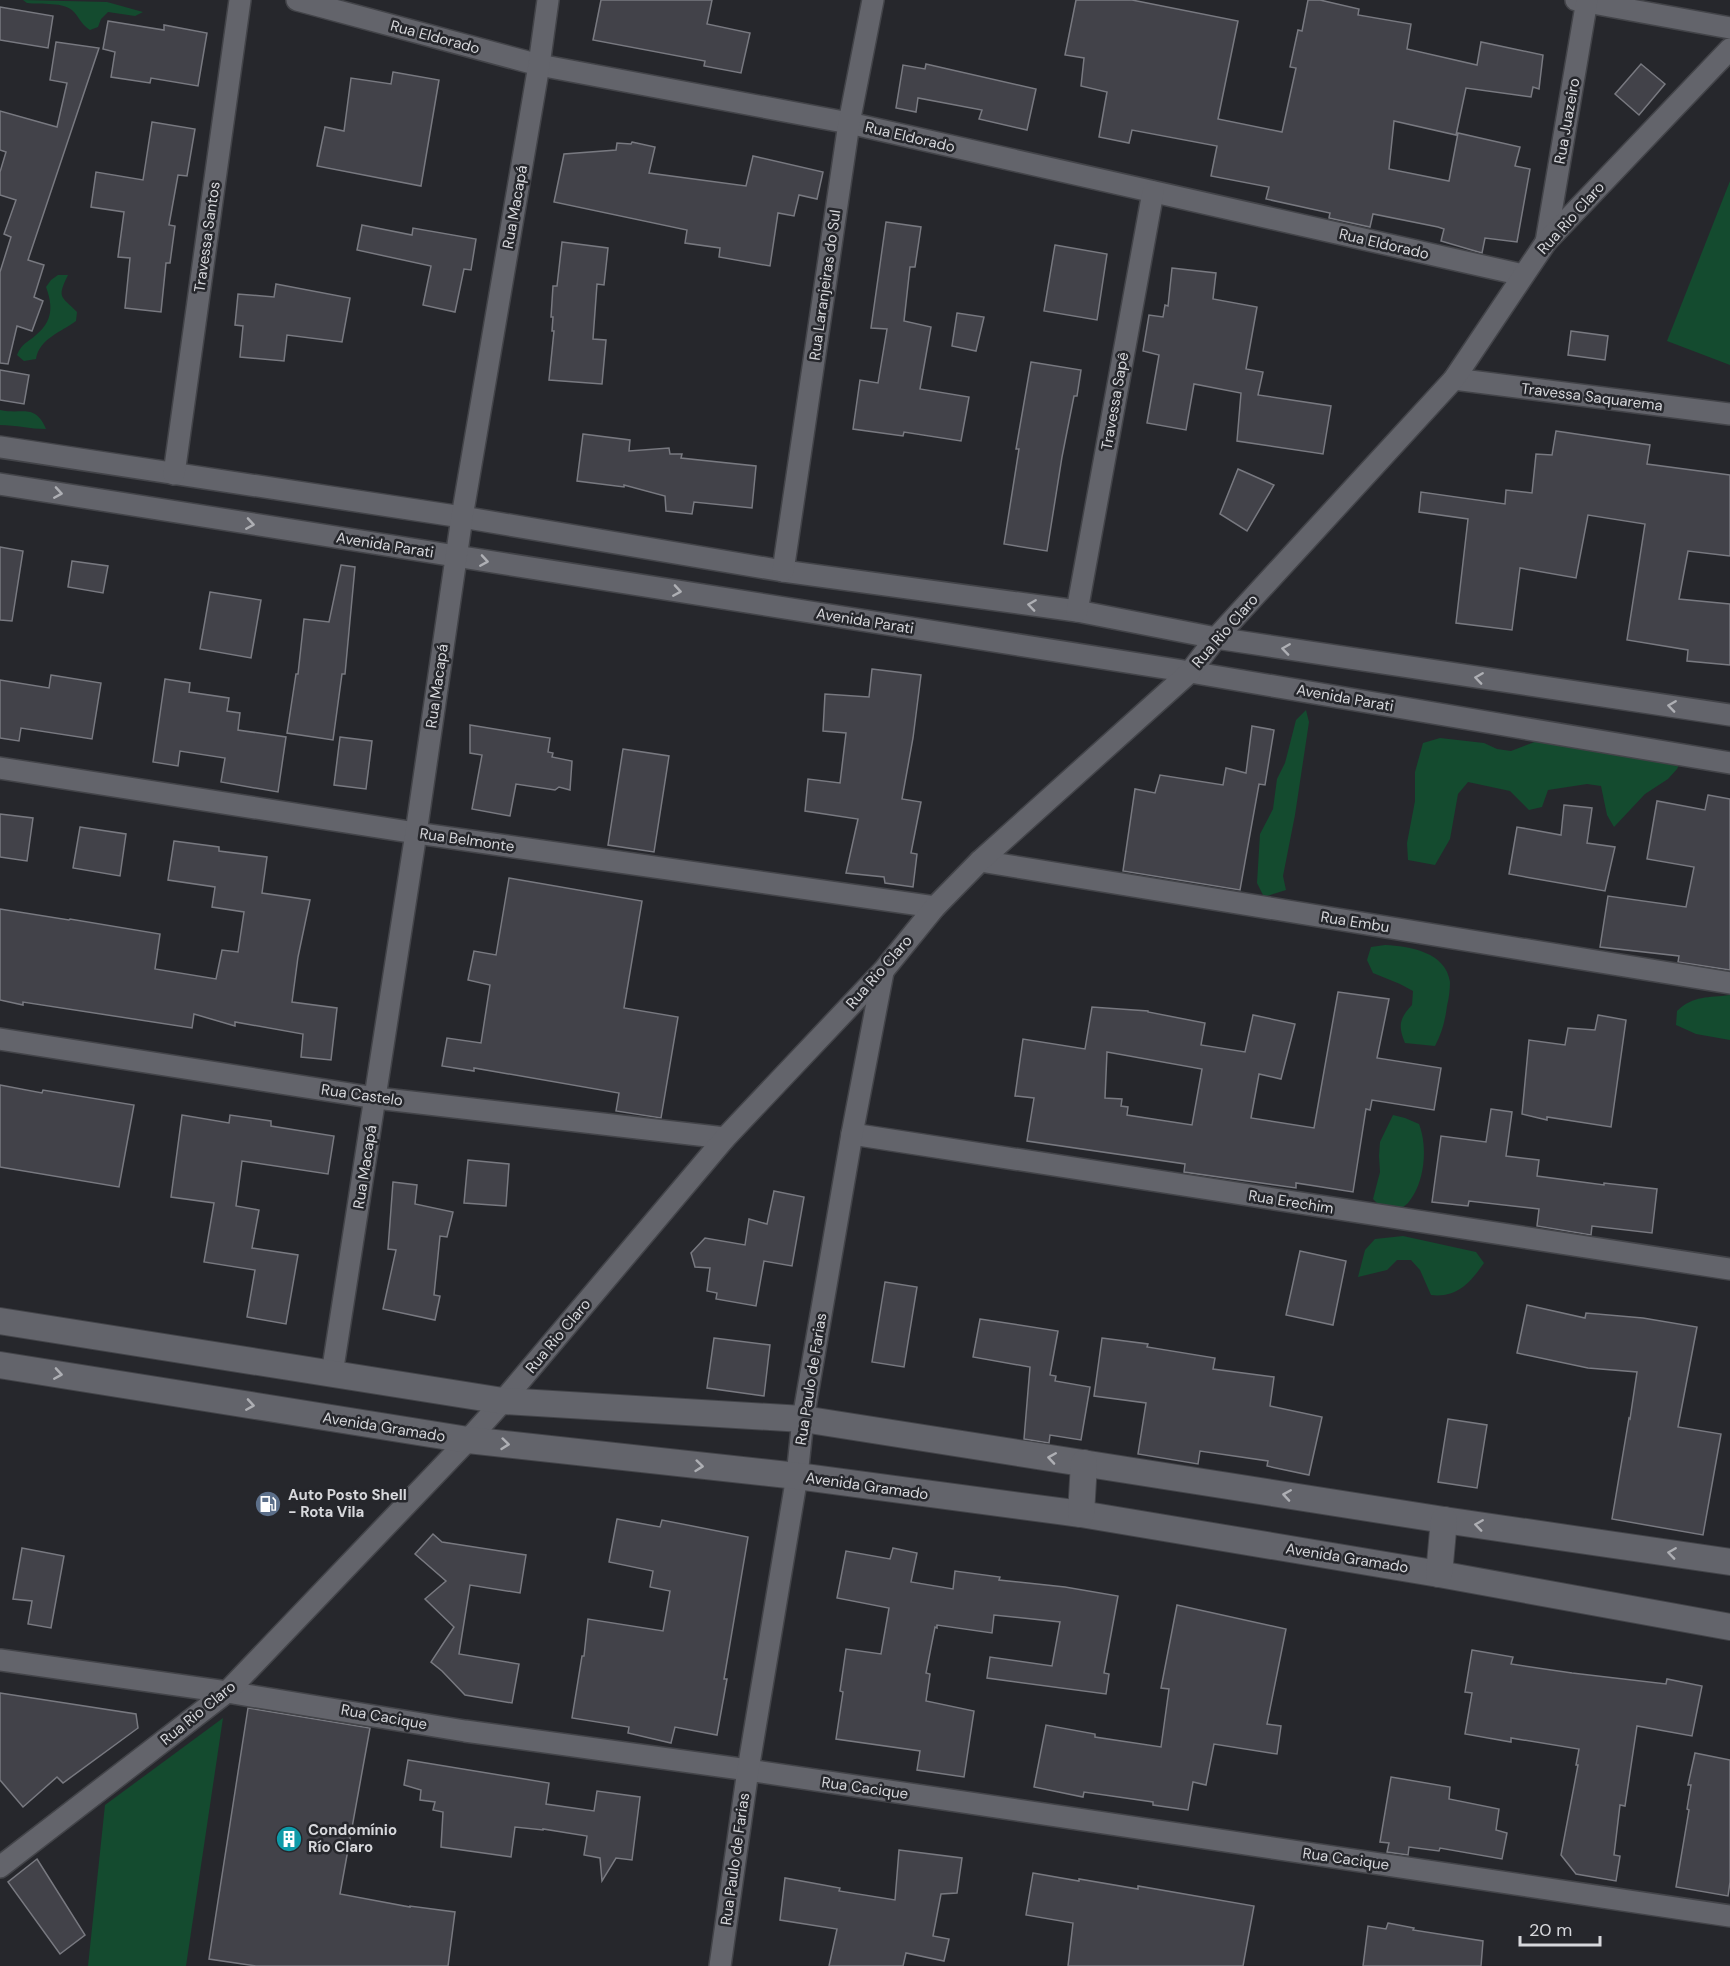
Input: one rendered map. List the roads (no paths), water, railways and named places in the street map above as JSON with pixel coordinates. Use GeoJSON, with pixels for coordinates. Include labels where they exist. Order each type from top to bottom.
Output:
{"type":"FeatureCollection","features":[{"type":"Feature","properties":{"kind":"street","name":"Travessa Santos"},"geometry":{"type":"LineString","coordinates":[[174,474],[240,0]]}},
{"type":"Feature","properties":{"kind":"street","name":"Rua Eldorado"},"geometry":{"type":"LineString","coordinates":[[297,0],[539,65],[849,123],[1523,275]]}},
{"type":"Feature","properties":{"kind":"street","name":"Rua Macapá"},"geometry":{"type":"LineString","coordinates":[[332,1374],[376,1098],[462,517],[548,0]]}},
{"type":"Feature","properties":{"kind":"street","name":"Rua Laranjeiras do Sul"},"geometry":{"type":"LineString","coordinates":[[783,572],[849,123],[873,0]]}},
{"type":"Feature","properties":{"kind":"street"},"geometry":{"type":"LineString","coordinates":[[1583,1],[1730,28]]}},
{"type":"Feature","properties":{"kind":"street","name":"Rua Juazeiro"},"geometry":{"type":"LineString","coordinates":[[1546,242],[1583,1]]}},
{"type":"Feature","properties":{"kind":"street","name":"Rua Rio Claro"},"geometry":{"type":"LineString","coordinates":[[0,1867],[227,1692],[468,1440],[725,1138],[883,971],[935,907],[980,861],[1190,672],[1216,639],[1454,379],[1546,242],[1730,49]]}},
{"type":"Feature","properties":{"kind":"street","name":"Travessa Sapê"},"geometry":{"type":"LineString","coordinates":[[1077,611],[1153,192]]}},
{"type":"Feature","properties":{"kind":"street","name":"Travessa Saquarema"},"geometry":{"type":"LineString","coordinates":[[1454,379],[1730,414]]}},
{"type":"Feature","properties":{"kind":"street"},"geometry":{"type":"LineString","coordinates":[[0,447],[462,517],[783,572],[1077,611],[1216,639],[1730,715]]}},
{"type":"Feature","properties":{"kind":"street","name":"Avenida Parati"},"geometry":{"type":"LineString","coordinates":[[0,484],[1190,672],[1730,763]]}},
{"type":"Feature","properties":{"kind":"street","name":"Rua Belmonte"},"geometry":{"type":"LineString","coordinates":[[0,768],[416,833],[935,907]]}},
{"type":"Feature","properties":{"kind":"street","name":"Rua Embu"},"geometry":{"type":"LineString","coordinates":[[980,861],[1730,983]]}},
{"type":"Feature","properties":{"kind":"street","name":"Rua Paulo de Farias"},"geometry":{"type":"LineString","coordinates":[[720,1966],[748,1770],[797,1476],[802,1419],[883,971]]}},
{"type":"Feature","properties":{"kind":"street","name":"Rua Castelo"},"geometry":{"type":"LineString","coordinates":[[0,1039],[376,1098],[725,1138]]}},
{"type":"Feature","properties":{"kind":"street","name":"Rua Erechim"},"geometry":{"type":"LineString","coordinates":[[852,1134],[1730,1269]]}},
{"type":"Feature","properties":{"kind":"street"},"geometry":{"type":"LineString","coordinates":[[0,1321],[503,1401],[802,1419],[1444,1520],[1730,1562]]}},
{"type":"Feature","properties":{"kind":"street","name":"Avenida Gramado"},"geometry":{"type":"LineString","coordinates":[[0,1365],[468,1440],[797,1476],[1080,1514],[1439,1574],[1730,1627]]}},
{"type":"Feature","properties":{"kind":"street"},"geometry":{"type":"LineString","coordinates":[[1080,1514],[1084,1463]]}},
{"type":"Feature","properties":{"kind":"street"},"geometry":{"type":"LineString","coordinates":[[1439,1574],[1444,1520]]}},
{"type":"Feature","properties":{"kind":"street","name":"Rua Cacique"},"geometry":{"type":"LineString","coordinates":[[0,1660],[227,1692],[465,1731],[748,1770],[1730,1916]]}},
{"type":"Feature","properties":{"kind":"place","name":"Auto Posto Shell - Rota Vila"},"geometry":{"type":"Point","coordinates":[268,1504]}},
{"type":"Feature","properties":{"kind":"place","name":"Condomínio Río Claro"},"geometry":{"type":"Point","coordinates":[289,1839]}}]}
